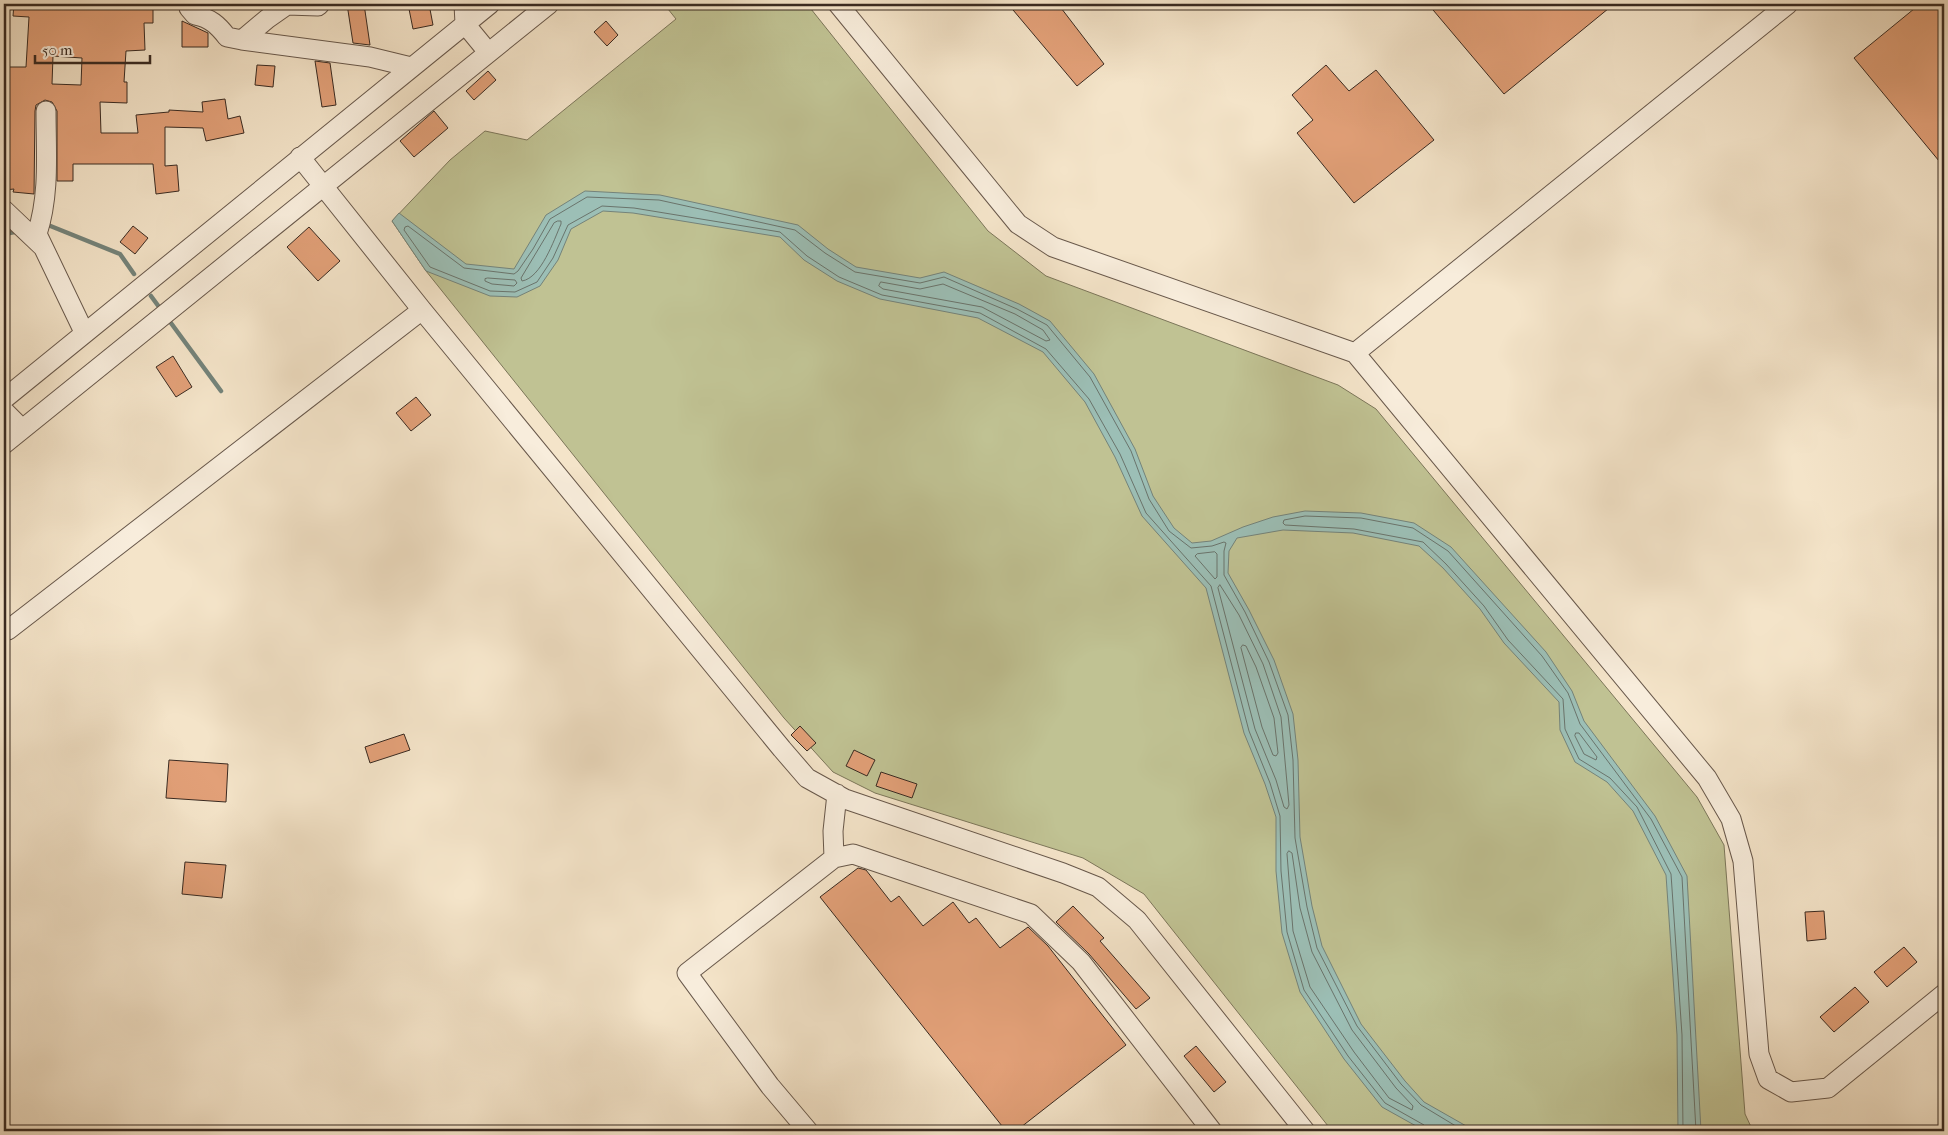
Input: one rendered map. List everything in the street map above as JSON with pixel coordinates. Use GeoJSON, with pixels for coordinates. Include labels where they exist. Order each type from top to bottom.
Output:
{"type":"FeatureCollection","features":[{"type":"Feature","properties":{"kind":"street"},"geometry":{"type":"LineString","coordinates":[[190,4],[189,8],[194,15],[207,18],[218,25],[227,37],[370,57],[411,67]]}},
{"type":"Feature","properties":{"kind":"street"},"geometry":{"type":"LineString","coordinates":[[242,40],[287,5],[318,6],[320,4]]}},
{"type":"Feature","properties":{"kind":"street"},"geometry":{"type":"LineString","coordinates":[[464,4],[464,24],[488,52]]}},
{"type":"Feature","properties":{"kind":"street"},"geometry":{"type":"LineString","coordinates":[[4,399],[84,332],[490,4]]}},
{"type":"Feature","properties":{"kind":"street"},"geometry":{"type":"LineString","coordinates":[[4,444],[549,4]]}},
{"type":"Feature","properties":{"kind":"street"},"geometry":{"type":"LineString","coordinates":[[838,4],[1018,224],[1053,248],[1355,353],[1707,778],[1731,819],[1744,862],[1759,1054],[1768,1079],[1792,1092],[1828,1088],[1944,994]]}},
{"type":"Feature","properties":{"kind":"street"},"geometry":{"type":"LineString","coordinates":[[1355,353],[1788,4]]}},
{"type":"Feature","properties":{"kind":"street"},"geometry":{"type":"LineString","coordinates":[[46,111],[45,196],[41,233],[84,332]]}},
{"type":"Feature","properties":{"kind":"street"},"geometry":{"type":"LineString","coordinates":[[300,157],[422,310],[807,778],[837,794],[1098,887],[1137,920],[1305,1131]]}},
{"type":"Feature","properties":{"kind":"street"},"geometry":{"type":"LineString","coordinates":[[4,210],[41,233]]}},
{"type":"Feature","properties":{"kind":"street"},"geometry":{"type":"LineString","coordinates":[[8,630],[422,310]]}},
{"type":"Feature","properties":{"kind":"street"},"geometry":{"type":"LineString","coordinates":[[4,411],[22,429]]}},
{"type":"Feature","properties":{"kind":"street"},"geometry":{"type":"LineString","coordinates":[[834,858],[833,831],[837,794]]}},
{"type":"Feature","properties":{"kind":"street"},"geometry":{"type":"LineString","coordinates":[[808,1131],[770,1086],[687,973],[834,858],[853,854],[1030,914],[1081,962],[1212,1131]]}},
{"type":"Feature","properties":{"kind":"green space"},"geometry":{"type":"Polygon","coordinates":[[[664,4],[807,4],[988,231],[1046,276],[1338,385],[1376,409],[1697,797],[1724,845],[1745,1114],[1753,1131],[1332,1131],[1144,894],[1083,858],[875,793],[833,772],[784,718],[426,271],[392,221],[450,160],[485,131],[527,140],[676,19],[664,4]]]}},
{"type":"Feature","properties":{"kind":"water"},"geometry":{"type":"Polygon","coordinates":[[[585,191],[660,195],[798,225],[828,249],[856,267],[920,278],[944,272],[1019,304],[1050,321],[1094,374],[1135,449],[1153,496],[1174,528],[1192,543],[1211,541],[1243,527],[1273,517],[1305,511],[1361,513],[1414,523],[1451,547],[1546,652],[1572,691],[1584,721],[1655,816],[1687,876],[1701,1131],[1678,1131],[1677,1035],[1666,875],[1633,811],[1607,782],[1575,762],[1560,730],[1559,702],[1504,643],[1480,609],[1443,568],[1419,546],[1353,533],[1283,530],[1237,538],[1229,551],[1228,573],[1274,660],[1293,714],[1298,760],[1300,837],[1312,906],[1322,946],[1361,1024],[1405,1081],[1424,1102],[1475,1131],[1425,1131],[1382,1107],[1344,1059],[1300,992],[1282,933],[1276,871],[1276,817],[1244,733],[1206,588],[1142,516],[1115,457],[1085,402],[1043,352],[978,318],[880,299],[837,281],[804,260],[780,237],[633,213],[603,211],[571,229],[558,260],[540,286],[517,297],[490,296],[426,271],[392,221],[399,213],[466,264],[514,269],[546,215],[585,191]]]}},
{"type":"Feature","properties":{"kind":"building"},"geometry":{"type":"Polygon","coordinates":[[[14,4],[153,6],[153,23],[144,23],[145,50],[126,51],[124,82],[127,82],[127,103],[100,102],[101,133],[138,133],[136,115],[169,112],[169,110],[203,112],[202,102],[225,99],[228,119],[240,116],[244,133],[206,141],[203,128],[165,127],[165,166],[177,165],[179,191],[156,194],[153,164],[73,164],[73,181],[57,181],[57,111],[52,102],[45,100],[36,105],[35,111],[34,194],[13,192],[14,189],[4,190],[4,139],[9,102],[4,101],[4,67],[26,67],[29,17],[13,16],[14,4]],[[53,56],[52,84],[81,85],[82,58],[53,56]]]}},
{"type":"Feature","properties":{"kind":"building"},"geometry":{"type":"Polygon","coordinates":[[[347,4],[364,4],[370,45],[353,43],[347,4]]]}},
{"type":"Feature","properties":{"kind":"building"},"geometry":{"type":"Polygon","coordinates":[[[408,4],[429,4],[433,25],[413,29],[408,4]]]}},
{"type":"Feature","properties":{"kind":"building"},"geometry":{"type":"Polygon","coordinates":[[[1008,4],[1058,4],[1104,64],[1077,86],[1008,4]]]}},
{"type":"Feature","properties":{"kind":"building"},"geometry":{"type":"Polygon","coordinates":[[[1428,4],[1614,4],[1504,94],[1428,4]]]}},
{"type":"Feature","properties":{"kind":"building"},"geometry":{"type":"Polygon","coordinates":[[[1920,4],[1944,4],[1944,167],[1854,58],[1920,4]]]}},
{"type":"Feature","properties":{"kind":"building"},"geometry":{"type":"Polygon","coordinates":[[[182,21],[208,33],[208,47],[182,47],[182,21]]]}},
{"type":"Feature","properties":{"kind":"building"},"geometry":{"type":"Polygon","coordinates":[[[606,21],[618,35],[607,46],[594,32],[606,21]]]}},
{"type":"Feature","properties":{"kind":"building"},"geometry":{"type":"Polygon","coordinates":[[[315,61],[330,63],[336,105],[322,107],[315,61]]]}},
{"type":"Feature","properties":{"kind":"building"},"geometry":{"type":"Polygon","coordinates":[[[257,65],[275,66],[273,87],[255,85],[257,65]]]}},
{"type":"Feature","properties":{"kind":"building"},"geometry":{"type":"Polygon","coordinates":[[[1326,65],[1349,91],[1376,70],[1434,140],[1354,203],[1297,133],[1313,120],[1292,95],[1326,65]]]}},
{"type":"Feature","properties":{"kind":"building"},"geometry":{"type":"Polygon","coordinates":[[[488,71],[496,80],[474,100],[466,91],[488,71]]]}},
{"type":"Feature","properties":{"kind":"building"},"geometry":{"type":"Polygon","coordinates":[[[434,111],[448,128],[414,157],[400,141],[434,111]]]}},
{"type":"Feature","properties":{"kind":"building"},"geometry":{"type":"Polygon","coordinates":[[[133,226],[148,238],[135,254],[120,242],[133,226]]]}},
{"type":"Feature","properties":{"kind":"building"},"geometry":{"type":"Polygon","coordinates":[[[309,227],[340,261],[318,281],[287,247],[309,227]]]}},
{"type":"Feature","properties":{"kind":"building"},"geometry":{"type":"Polygon","coordinates":[[[173,356],[192,387],[176,397],[156,367],[173,356]]]}},
{"type":"Feature","properties":{"kind":"building"},"geometry":{"type":"Polygon","coordinates":[[[416,397],[431,415],[411,431],[396,413],[416,397]]]}},
{"type":"Feature","properties":{"kind":"building"},"geometry":{"type":"Polygon","coordinates":[[[800,726],[816,743],[807,751],[791,735],[800,726]]]}},
{"type":"Feature","properties":{"kind":"building"},"geometry":{"type":"Polygon","coordinates":[[[404,734],[410,750],[370,763],[365,747],[404,734]]]}},
{"type":"Feature","properties":{"kind":"building"},"geometry":{"type":"Polygon","coordinates":[[[854,750],[875,760],[867,776],[846,766],[854,750]]]}},
{"type":"Feature","properties":{"kind":"building"},"geometry":{"type":"Polygon","coordinates":[[[169,760],[228,764],[226,802],[166,798],[169,760]]]}},
{"type":"Feature","properties":{"kind":"building"},"geometry":{"type":"Polygon","coordinates":[[[881,772],[917,784],[912,798],[876,786],[881,772]]]}},
{"type":"Feature","properties":{"kind":"building"},"geometry":{"type":"Polygon","coordinates":[[[185,862],[226,865],[222,898],[182,894],[185,862]]]}},
{"type":"Feature","properties":{"kind":"building"},"geometry":{"type":"Polygon","coordinates":[[[858,868],[866,870],[891,902],[899,896],[923,926],[953,902],[969,923],[976,918],[1000,948],[1028,927],[1048,946],[1126,1045],[1016,1131],[1006,1131],[820,897],[858,868]]]}},
{"type":"Feature","properties":{"kind":"building"},"geometry":{"type":"Polygon","coordinates":[[[1073,906],[1104,938],[1100,941],[1150,998],[1136,1009],[1089,954],[1056,922],[1073,906]]]}},
{"type":"Feature","properties":{"kind":"building"},"geometry":{"type":"Polygon","coordinates":[[[1824,911],[1826,939],[1807,941],[1805,912],[1824,911]]]}},
{"type":"Feature","properties":{"kind":"building"},"geometry":{"type":"Polygon","coordinates":[[[1904,947],[1917,962],[1887,987],[1874,972],[1904,947]]]}},
{"type":"Feature","properties":{"kind":"building"},"geometry":{"type":"Polygon","coordinates":[[[1855,987],[1869,1002],[1834,1032],[1820,1017],[1855,987]]]}},
{"type":"Feature","properties":{"kind":"building"},"geometry":{"type":"Polygon","coordinates":[[[1196,1046],[1226,1082],[1214,1092],[1184,1056],[1196,1046]]]}},
{"type":"Feature","properties":{"kind":"waterway"},"geometry":{"type":"LineString","coordinates":[[44,226],[48,225],[120,254],[134,274]]}},
{"type":"Feature","properties":{"kind":"waterway"},"geometry":{"type":"LineString","coordinates":[[4,234],[20,231]]}},
{"type":"Feature","properties":{"kind":"waterway"},"geometry":{"type":"LineString","coordinates":[[151,296],[162,311]]}},
{"type":"Feature","properties":{"kind":"waterway"},"geometry":{"type":"LineString","coordinates":[[168,319],[221,391]]}}]}
